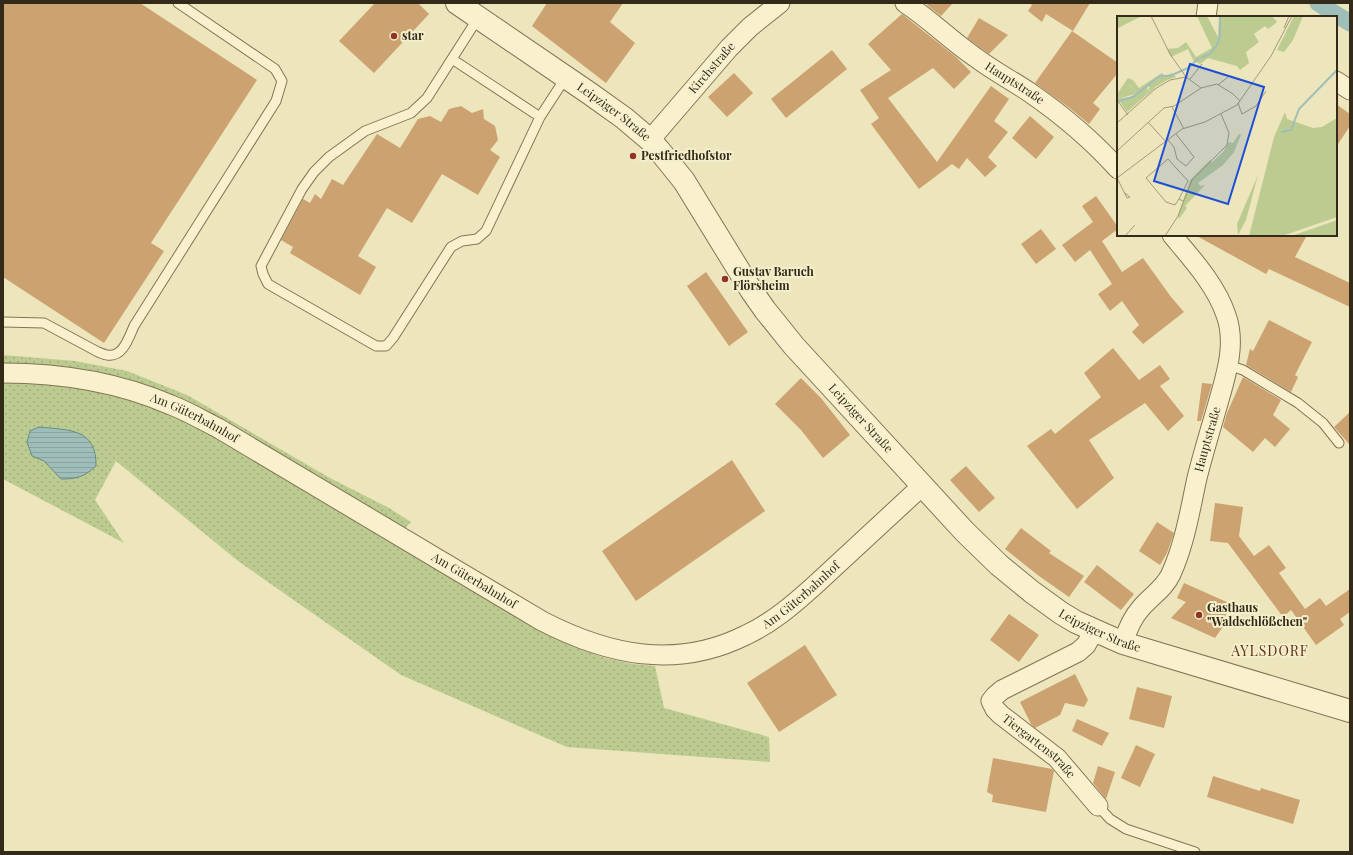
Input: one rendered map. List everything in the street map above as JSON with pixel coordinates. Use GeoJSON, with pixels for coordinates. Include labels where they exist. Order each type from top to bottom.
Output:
{"type":"FeatureCollection","features":[{"type":"Feature","properties":{"kind":"street","name":"Leipziger Straße"},"geometry":{"type":"LineString","coordinates":[[457,3],[624,118],[650,140],[684,181],[751,290],[772,319],[799,351],[922,486],[965,532],[999,565],[1061,613],[1094,631],[1123,643],[1350,711]]}},
{"type":"Feature","properties":{"kind":"street","name":"Kirchstraße"},"geometry":{"type":"LineString","coordinates":[[650,140],[729,48],[750,27],[780,3]]}},
{"type":"Feature","properties":{"kind":"street","name":"Hauptstraße"},"geometry":{"type":"LineString","coordinates":[[905,3],[926,17],[975,58],[1029,92],[1109,149],[1117,168]]}},
{"type":"Feature","properties":{"kind":"street"},"geometry":{"type":"LineString","coordinates":[[1206,16],[1208,3]]}},
{"type":"Feature","properties":{"kind":"street"},"geometry":{"type":"LineString","coordinates":[[1337,82],[1350,90]]}},
{"type":"Feature","properties":{"kind":"street","name":"Hauptstraße"},"geometry":{"type":"LineString","coordinates":[[1123,643],[1128,626],[1141,608],[1166,582],[1179,552],[1192,508],[1198,477],[1228,365],[1230,330],[1221,303],[1205,277],[1173,236]]}},
{"type":"Feature","properties":{"kind":"street","name":"Am Güterbahnhof"},"geometry":{"type":"LineString","coordinates":[[3,372],[48,375],[87,380],[135,391],[171,404],[236,439],[560,630],[593,644],[637,654],[669,655],[702,650],[733,641],[761,627],[810,590],[922,486]]}},
{"type":"Feature","properties":{"kind":"street","name":"Tiergartenstraße"},"geometry":{"type":"LineString","coordinates":[[1094,631],[1086,646],[1078,652],[1002,690],[991,701],[995,709],[1001,715],[1057,758],[1098,806]]}},
{"type":"Feature","properties":{"kind":"lane"},"geometry":{"type":"LineString","coordinates":[[3,322],[44,323],[98,352],[108,355],[117,354],[124,347],[134,326],[276,101],[282,81],[275,69],[178,3]]}},
{"type":"Feature","properties":{"kind":"lane"},"geometry":{"type":"LineString","coordinates":[[478,18],[427,98],[411,113],[366,131],[329,157],[314,172],[302,189],[262,266],[263,274],[268,284],[376,346],[386,346],[393,338],[451,247],[462,241],[476,239],[486,232],[540,117],[566,77]]}},
{"type":"Feature","properties":{"kind":"lane"},"geometry":{"type":"LineString","coordinates":[[452,59],[540,117]]}},
{"type":"Feature","properties":{"kind":"lane"},"geometry":{"type":"LineString","coordinates":[[1228,365],[1243,370],[1298,403],[1323,423],[1339,443]]}},
{"type":"Feature","properties":{"kind":"lane","name":"Tiergartenstraße"},"geometry":{"type":"LineString","coordinates":[[1098,806],[1110,819],[1126,829],[1195,852]]}},
{"type":"Feature","properties":{"kind":"green space"},"geometry":{"type":"Polygon","coordinates":[[[3,355],[75,361],[127,371],[187,395],[330,478],[389,508],[411,522],[393,541],[536,626],[574,647],[605,658],[633,664],[655,666],[664,708],[769,737],[770,762],[567,747],[401,675],[238,561],[116,461],[95,500],[124,543],[3,479],[3,355]]]}},
{"type":"Feature","properties":{"kind":"water"},"geometry":{"type":"Polygon","coordinates":[[[39,427],[79,433],[92,444],[96,466],[88,473],[80,477],[61,479],[44,461],[32,456],[27,442],[30,431],[39,427]]]}},
{"type":"Feature","properties":{"kind":"building"},"geometry":{"type":"Polygon","coordinates":[[[3,3],[140,3],[257,80],[151,243],[164,251],[104,343],[3,277],[3,3]]]}},
{"type":"Feature","properties":{"kind":"building"},"geometry":{"type":"Polygon","coordinates":[[[375,3],[418,3],[429,14],[374,73],[339,41],[375,3]]]}},
{"type":"Feature","properties":{"kind":"building"},"geometry":{"type":"Polygon","coordinates":[[[547,3],[623,3],[610,22],[635,43],[606,83],[532,26],[547,3]]]}},
{"type":"Feature","properties":{"kind":"building"},"geometry":{"type":"Polygon","coordinates":[[[928,3],[953,3],[941,16],[927,5],[928,3]]]}},
{"type":"Feature","properties":{"kind":"building"},"geometry":{"type":"Polygon","coordinates":[[[1029,3],[1090,3],[1073,31],[1046,14],[1042,22],[1028,11],[1032,5],[1029,3]]]}},
{"type":"Feature","properties":{"kind":"building"},"geometry":{"type":"Polygon","coordinates":[[[902,14],[956,57],[971,72],[954,89],[933,68],[888,98],[937,162],[991,86],[1009,99],[994,121],[1008,132],[988,157],[997,166],[985,177],[967,158],[959,169],[952,164],[919,189],[871,124],[879,118],[860,90],[891,70],[868,44],[902,14]]]}},
{"type":"Feature","properties":{"kind":"building"},"geometry":{"type":"Polygon","coordinates":[[[979,18],[1008,35],[989,54],[967,38],[979,18]]]}},
{"type":"Feature","properties":{"kind":"building"},"geometry":{"type":"Polygon","coordinates":[[[1072,31],[1117,62],[1117,74],[1093,103],[1100,109],[1089,124],[1035,83],[1072,31]]]}},
{"type":"Feature","properties":{"kind":"building"},"geometry":{"type":"Polygon","coordinates":[[[832,50],[847,69],[786,118],[771,99],[832,50]]]}},
{"type":"Feature","properties":{"kind":"building"},"geometry":{"type":"Polygon","coordinates":[[[734,73],[753,93],[727,117],[708,97],[734,73]]]}},
{"type":"Feature","properties":{"kind":"building"},"geometry":{"type":"Polygon","coordinates":[[[1337,105],[1350,114],[1350,126],[1337,146],[1337,105]]]}},
{"type":"Feature","properties":{"kind":"building"},"geometry":{"type":"Polygon","coordinates":[[[461,106],[472,113],[483,109],[484,119],[495,126],[498,140],[490,150],[500,157],[478,195],[442,174],[412,223],[387,208],[358,256],[376,267],[360,295],[290,253],[293,247],[281,240],[303,199],[310,203],[315,194],[321,199],[332,179],[343,185],[377,134],[400,148],[418,119],[430,116],[441,122],[449,109],[461,106]]]}},
{"type":"Feature","properties":{"kind":"building"},"geometry":{"type":"Polygon","coordinates":[[[1030,116],[1054,137],[1036,159],[1012,138],[1030,116]]]}},
{"type":"Feature","properties":{"kind":"building"},"geometry":{"type":"Polygon","coordinates":[[[1096,196],[1117,226],[1117,230],[1102,241],[1122,272],[1143,258],[1171,297],[1184,312],[1143,344],[1132,332],[1139,325],[1122,301],[1110,311],[1098,294],[1112,284],[1090,250],[1075,262],[1062,245],[1093,222],[1082,206],[1096,196]]]}},
{"type":"Feature","properties":{"kind":"building"},"geometry":{"type":"Polygon","coordinates":[[[1041,229],[1056,249],[1036,264],[1021,244],[1041,229]]]}},
{"type":"Feature","properties":{"kind":"building"},"geometry":{"type":"Polygon","coordinates":[[[1197,236],[1306,236],[1295,257],[1350,283],[1350,307],[1269,269],[1266,274],[1197,236]]]}},
{"type":"Feature","properties":{"kind":"building"},"geometry":{"type":"Polygon","coordinates":[[[706,272],[748,332],[729,346],[687,286],[706,272]]]}},
{"type":"Feature","properties":{"kind":"building"},"geometry":{"type":"Polygon","coordinates":[[[1269,320],[1312,342],[1295,375],[1298,377],[1291,392],[1246,365],[1250,349],[1253,351],[1269,320]]]}},
{"type":"Feature","properties":{"kind":"building"},"geometry":{"type":"Polygon","coordinates":[[[1113,348],[1139,380],[1160,365],[1170,379],[1160,386],[1184,416],[1168,431],[1145,403],[1089,440],[1114,478],[1077,509],[1027,446],[1051,429],[1055,434],[1101,397],[1084,373],[1113,348]]]}},
{"type":"Feature","properties":{"kind":"building"},"geometry":{"type":"Polygon","coordinates":[[[1243,377],[1281,400],[1273,415],[1290,429],[1275,447],[1265,438],[1253,452],[1223,427],[1227,413],[1243,377]]]}},
{"type":"Feature","properties":{"kind":"building"},"geometry":{"type":"Polygon","coordinates":[[[801,378],[821,398],[850,435],[823,458],[801,430],[775,404],[801,378]]]}},
{"type":"Feature","properties":{"kind":"building"},"geometry":{"type":"Polygon","coordinates":[[[1202,383],[1212,384],[1201,421],[1197,421],[1202,383]]]}},
{"type":"Feature","properties":{"kind":"building"},"geometry":{"type":"Polygon","coordinates":[[[1350,412],[1350,445],[1334,427],[1350,412]]]}},
{"type":"Feature","properties":{"kind":"building"},"geometry":{"type":"Polygon","coordinates":[[[732,460],[765,511],[636,601],[602,551],[732,460]]]}},
{"type":"Feature","properties":{"kind":"building"},"geometry":{"type":"Polygon","coordinates":[[[966,466],[995,498],[979,512],[950,480],[966,466]]]}},
{"type":"Feature","properties":{"kind":"building"},"geometry":{"type":"Polygon","coordinates":[[[1215,503],[1243,507],[1239,536],[1254,556],[1269,545],[1286,568],[1279,573],[1305,609],[1320,598],[1326,606],[1350,589],[1350,612],[1340,619],[1344,625],[1316,645],[1291,610],[1283,617],[1228,543],[1210,541],[1215,503]]]}},
{"type":"Feature","properties":{"kind":"building"},"geometry":{"type":"Polygon","coordinates":[[[1157,522],[1174,533],[1167,553],[1160,565],[1139,551],[1157,522]]]}},
{"type":"Feature","properties":{"kind":"building"},"geometry":{"type":"Polygon","coordinates":[[[1021,528],[1051,551],[1049,553],[1084,576],[1069,597],[1005,549],[1021,528]]]}},
{"type":"Feature","properties":{"kind":"building"},"geometry":{"type":"Polygon","coordinates":[[[1097,565],[1134,594],[1121,610],[1084,582],[1097,565]]]}},
{"type":"Feature","properties":{"kind":"building"},"geometry":{"type":"Polygon","coordinates":[[[1184,583],[1229,603],[1222,628],[1215,638],[1171,618],[1186,602],[1177,598],[1184,583]]]}},
{"type":"Feature","properties":{"kind":"building"},"geometry":{"type":"Polygon","coordinates":[[[1009,614],[1039,635],[1019,662],[990,640],[1009,614]]]}},
{"type":"Feature","properties":{"kind":"building"},"geometry":{"type":"Polygon","coordinates":[[[805,645],[837,695],[779,732],[747,683],[805,645]]]}},
{"type":"Feature","properties":{"kind":"building"},"geometry":{"type":"Polygon","coordinates":[[[1075,674],[1088,700],[1084,707],[1065,703],[1060,715],[1035,728],[1031,724],[1020,702],[1075,674]]]}},
{"type":"Feature","properties":{"kind":"building"},"geometry":{"type":"Polygon","coordinates":[[[1137,687],[1172,696],[1164,728],[1129,719],[1137,687]]]}},
{"type":"Feature","properties":{"kind":"building"},"geometry":{"type":"Polygon","coordinates":[[[1077,719],[1109,733],[1102,746],[1072,731],[1077,719]]]}},
{"type":"Feature","properties":{"kind":"building"},"geometry":{"type":"Polygon","coordinates":[[[1136,745],[1155,754],[1140,787],[1121,778],[1136,745]]]}},
{"type":"Feature","properties":{"kind":"building"},"geometry":{"type":"Polygon","coordinates":[[[993,758],[1052,769],[1054,771],[1046,812],[992,802],[993,795],[987,792],[993,758]]]}},
{"type":"Feature","properties":{"kind":"building"},"geometry":{"type":"Polygon","coordinates":[[[1098,766],[1115,772],[1106,799],[1093,783],[1098,766]]]}},
{"type":"Feature","properties":{"kind":"building"},"geometry":{"type":"Polygon","coordinates":[[[1213,776],[1260,791],[1261,788],[1300,800],[1293,824],[1207,797],[1213,776]]]}},
{"type":"Feature","properties":{"kind":"waterway"},"geometry":{"type":"LineString","coordinates":[[1318,3],[1350,23]]}},
{"type":"Feature","properties":{"kind":"place","name":"star"},"geometry":{"type":"Point","coordinates":[394,36]}},
{"type":"Feature","properties":{"kind":"place","name":"Pestfriedhofstor"},"geometry":{"type":"Point","coordinates":[633,156]}},
{"type":"Feature","properties":{"kind":"place","name":"Gustav Baruch Flörsheim"},"geometry":{"type":"Point","coordinates":[725,279]}},
{"type":"Feature","properties":{"kind":"place","name":"Gasthaus \"Waldschlößchen\""},"geometry":{"type":"Point","coordinates":[1199,615]}},
{"type":"Feature","properties":{"kind":"district","name":"AYLSDORF"},"geometry":{"type":"Point","coordinates":[1270,651]}}]}
